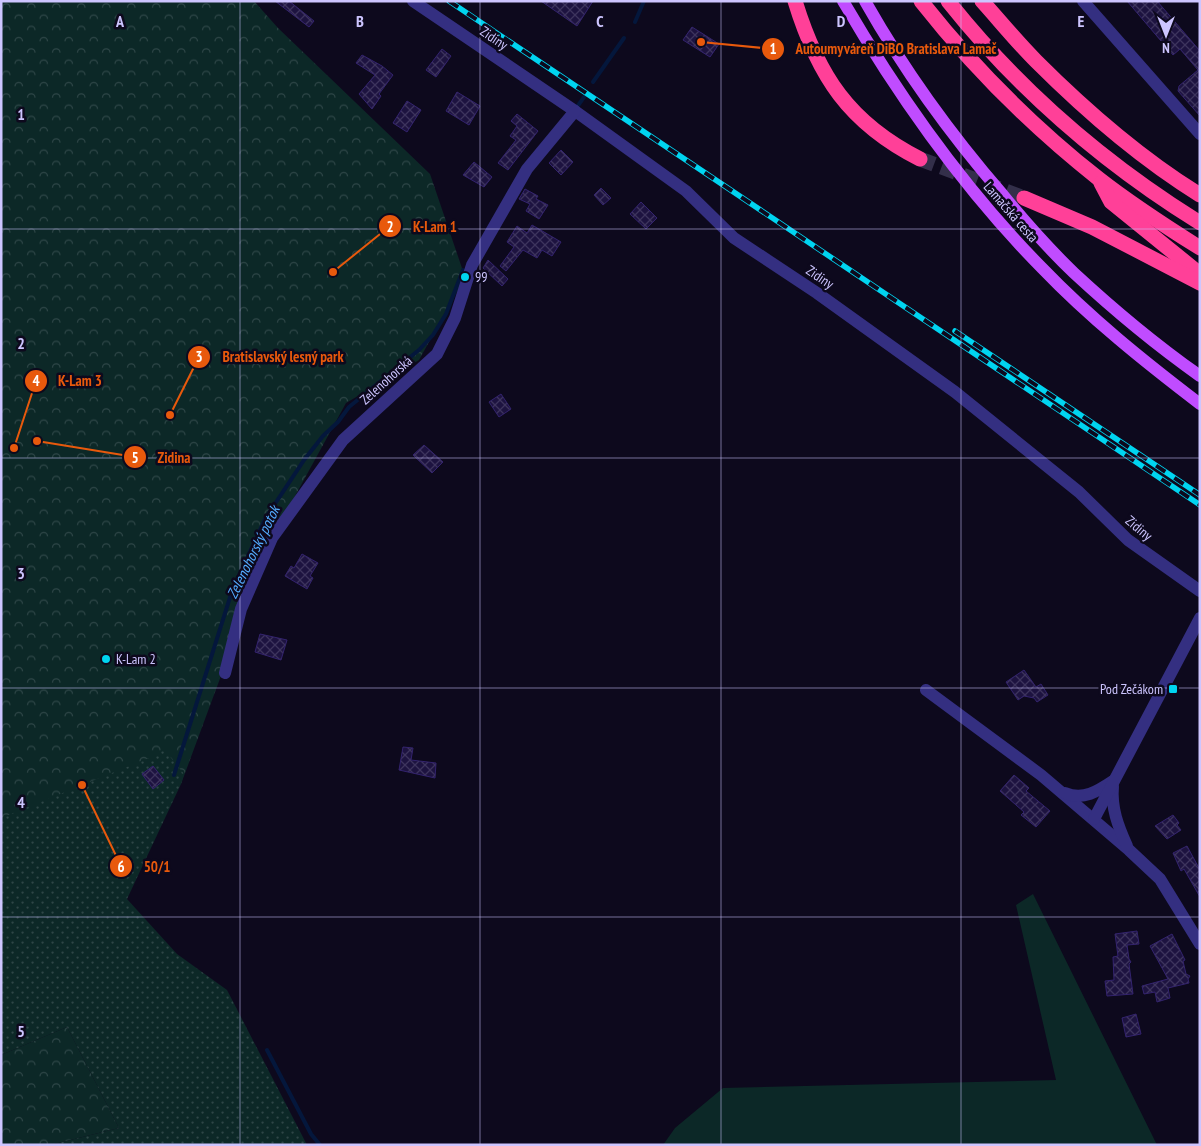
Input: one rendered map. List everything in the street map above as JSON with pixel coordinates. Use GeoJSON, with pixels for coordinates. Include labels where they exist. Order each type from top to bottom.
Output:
{"type":"FeatureCollection","features":[{"type":"Feature","properties":{"kind":"highway"},"geometry":{"type":"LineString","coordinates":[[795,1],[811,48],[837,93],[874,130],[893,145],[920,159]]}},
{"type":"Feature","properties":{"kind":"highway"},"geometry":{"type":"LineString","coordinates":[[921,1],[943,30],[989,80],[1043,132],[1099,179],[1141,210],[1200,248]]}},
{"type":"Feature","properties":{"kind":"highway"},"geometry":{"type":"LineString","coordinates":[[948,1],[1005,65],[1062,120],[1120,169],[1200,223]]}},
{"type":"Feature","properties":{"kind":"highway"},"geometry":{"type":"LineString","coordinates":[[982,1],[1035,60],[1107,126],[1196,192]]}},
{"type":"Feature","properties":{"kind":"highway"},"geometry":{"type":"LineString","coordinates":[[1099,179],[1111,202],[1200,274]]}},
{"type":"Feature","properties":{"kind":"highway"},"geometry":{"type":"LineString","coordinates":[[1024,198],[1092,227],[1200,283]]}},
{"type":"Feature","properties":{"kind":"main road","name":"Lamačská cesta"},"geometry":{"type":"LineString","coordinates":[[843,1],[884,69],[942,153],[987,208],[1042,268],[1096,320],[1200,404]]}},
{"type":"Feature","properties":{"kind":"main road","name":"Lamačská cesta"},"geometry":{"type":"LineString","coordinates":[[865,1],[897,54],[945,124],[1028,225],[1073,272],[1137,329],[1200,376]]}},
{"type":"Feature","properties":{"kind":"street","name":"Zidiny"},"geometry":{"type":"LineString","coordinates":[[413,1],[575,111],[686,190],[734,238],[816,293],[954,392],[1079,492],[1128,540],[1200,592]]}},
{"type":"Feature","properties":{"kind":"street"},"geometry":{"type":"LineString","coordinates":[[1083,1],[1200,134]]}},
{"type":"Feature","properties":{"kind":"street","name":"Zelenohorská"},"geometry":{"type":"LineString","coordinates":[[225,673],[241,609],[272,538],[343,440],[438,354],[455,318],[472,265],[527,169],[575,111]]}},
{"type":"Feature","properties":{"kind":"street"},"geometry":{"type":"LineString","coordinates":[[1094,819],[1199,620]]}},
{"type":"Feature","properties":{"kind":"street"},"geometry":{"type":"LineString","coordinates":[[926,690],[1061,791],[1129,850],[1160,879],[1200,944]]}},
{"type":"Feature","properties":{"kind":"street"},"geometry":{"type":"LineString","coordinates":[[1061,791],[1069,795],[1086,796],[1113,781]]}},
{"type":"Feature","properties":{"kind":"street"},"geometry":{"type":"LineString","coordinates":[[1113,781],[1113,806],[1119,828],[1129,850]]}},
{"type":"Feature","properties":{"kind":"green space"},"geometry":{"type":"Polygon","coordinates":[[[1,1],[254,1],[278,28],[430,174],[465,277],[419,360],[346,403],[272,538],[181,784],[1,852],[1,1]]]}},
{"type":"Feature","properties":{"kind":"green space"},"geometry":{"type":"Polygon","coordinates":[[[164,749],[184,774],[127,899],[177,954],[227,990],[307,1145],[50,1145],[119,1128],[67,1027],[1,1055],[1,818],[149,758],[164,749]]]}},
{"type":"Feature","properties":{"kind":"green space"},"geometry":{"type":"Polygon","coordinates":[[[1033,894],[1157,1145],[663,1145],[675,1128],[723,1088],[1056,1080],[1016,905],[1033,894]]]}},
{"type":"Feature","properties":{"kind":"green space"},"geometry":{"type":"Polygon","coordinates":[[[67,1027],[119,1128],[50,1145],[1,1145],[1,1055],[67,1027]]]}},
{"type":"Feature","properties":{"kind":"building"},"geometry":{"type":"Polygon","coordinates":[[[275,1],[289,1],[314,21],[309,27],[275,1]]]}},
{"type":"Feature","properties":{"kind":"building"},"geometry":{"type":"Polygon","coordinates":[[[541,1],[593,1],[577,26],[541,1]]]}},
{"type":"Feature","properties":{"kind":"building"},"geometry":{"type":"Polygon","coordinates":[[[1127,1],[1157,1],[1200,51],[1200,116],[1178,91],[1179,86],[1198,70],[1180,49],[1173,55],[1127,1]]]}},
{"type":"Feature","properties":{"kind":"building"},"geometry":{"type":"Polygon","coordinates":[[[692,27],[719,44],[710,57],[683,40],[692,27]]]}},
{"type":"Feature","properties":{"kind":"building"},"geometry":{"type":"Polygon","coordinates":[[[442,49],[451,56],[436,77],[426,70],[442,49]]]}},
{"type":"Feature","properties":{"kind":"building"},"geometry":{"type":"Polygon","coordinates":[[[362,55],[382,66],[393,75],[379,94],[381,96],[372,109],[359,94],[375,75],[356,63],[362,55]]]}},
{"type":"Feature","properties":{"kind":"building"},"geometry":{"type":"Polygon","coordinates":[[[457,92],[480,106],[469,125],[446,111],[457,92]]]}},
{"type":"Feature","properties":{"kind":"building"},"geometry":{"type":"Polygon","coordinates":[[[407,101],[421,110],[407,132],[393,123],[407,101]]]}},
{"type":"Feature","properties":{"kind":"building"},"geometry":{"type":"Polygon","coordinates":[[[517,114],[538,131],[508,170],[498,163],[516,140],[510,136],[517,126],[511,121],[517,114]]]}},
{"type":"Feature","properties":{"kind":"building"},"geometry":{"type":"Polygon","coordinates":[[[561,150],[573,162],[561,175],[549,163],[561,150]]]}},
{"type":"Feature","properties":{"kind":"building"},"geometry":{"type":"Polygon","coordinates":[[[474,162],[492,177],[484,187],[463,175],[474,162]]]}},
{"type":"Feature","properties":{"kind":"building"},"geometry":{"type":"Polygon","coordinates":[[[601,188],[611,198],[603,205],[594,195],[601,188]]]}},
{"type":"Feature","properties":{"kind":"building"},"geometry":{"type":"Polygon","coordinates":[[[525,189],[538,196],[536,199],[548,205],[539,219],[526,211],[530,204],[519,199],[525,189]]]}},
{"type":"Feature","properties":{"kind":"building"},"geometry":{"type":"Polygon","coordinates":[[[641,202],[657,218],[646,229],[630,214],[641,202]]]}},
{"type":"Feature","properties":{"kind":"building"},"geometry":{"type":"Polygon","coordinates":[[[532,225],[561,242],[552,256],[542,250],[537,258],[523,250],[506,271],[500,266],[514,247],[507,242],[517,226],[527,233],[532,225]]]}},
{"type":"Feature","properties":{"kind":"building"},"geometry":{"type":"Polygon","coordinates":[[[488,260],[508,279],[502,286],[483,268],[488,260]]]}},
{"type":"Feature","properties":{"kind":"building"},"geometry":{"type":"Polygon","coordinates":[[[501,394],[511,409],[499,417],[489,402],[501,394]]]}},
{"type":"Feature","properties":{"kind":"building"},"geometry":{"type":"Polygon","coordinates":[[[424,445],[443,462],[432,473],[413,455],[424,445]]]}},
{"type":"Feature","properties":{"kind":"building"},"geometry":{"type":"Polygon","coordinates":[[[302,554],[318,563],[310,576],[313,578],[307,589],[285,576],[291,566],[294,568],[302,554]]]}},
{"type":"Feature","properties":{"kind":"building"},"geometry":{"type":"Polygon","coordinates":[[[260,634],[287,640],[281,660],[255,652],[260,634]]]}},
{"type":"Feature","properties":{"kind":"building"},"geometry":{"type":"Polygon","coordinates":[[[1024,670],[1036,687],[1041,684],[1048,695],[1037,702],[1034,698],[1024,696],[1018,700],[1006,682],[1024,670]]]}},
{"type":"Feature","properties":{"kind":"building"},"geometry":{"type":"Polygon","coordinates":[[[403,747],[413,748],[411,760],[436,763],[435,778],[399,770],[403,747]]]}},
{"type":"Feature","properties":{"kind":"building"},"geometry":{"type":"Polygon","coordinates":[[[153,766],[164,780],[153,789],[142,774],[153,766]]]}},
{"type":"Feature","properties":{"kind":"building"},"geometry":{"type":"Polygon","coordinates":[[[1014,775],[1029,788],[1026,791],[1050,811],[1036,827],[1021,815],[1024,812],[1000,791],[1014,775]]]}},
{"type":"Feature","properties":{"kind":"building"},"geometry":{"type":"Polygon","coordinates":[[[1173,815],[1179,823],[1177,825],[1181,830],[1167,839],[1155,826],[1173,815]]]}},
{"type":"Feature","properties":{"kind":"building"},"geometry":{"type":"Polygon","coordinates":[[[1187,846],[1200,870],[1200,897],[1184,869],[1181,871],[1173,853],[1187,846]]]}},
{"type":"Feature","properties":{"kind":"building"},"geometry":{"type":"Polygon","coordinates":[[[1137,931],[1139,944],[1127,945],[1131,962],[1129,964],[1133,994],[1107,996],[1105,981],[1114,980],[1113,957],[1118,956],[1115,934],[1137,931]]]}},
{"type":"Feature","properties":{"kind":"building"},"geometry":{"type":"Polygon","coordinates":[[[1172,934],[1185,960],[1183,961],[1186,974],[1190,976],[1188,979],[1189,983],[1168,988],[1170,998],[1157,1002],[1155,992],[1144,994],[1142,986],[1168,979],[1150,946],[1172,934]]]}},
{"type":"Feature","properties":{"kind":"building"},"geometry":{"type":"Polygon","coordinates":[[[1136,1014],[1141,1034],[1126,1037],[1122,1018],[1136,1014]]]}},
{"type":"Feature","properties":{"kind":"waterway","name":"Zelenohorský potok"},"geometry":{"type":"LineString","coordinates":[[635,22],[644,1]]}},
{"type":"Feature","properties":{"kind":"waterway","name":"Zelenohorský potok"},"geometry":{"type":"LineString","coordinates":[[593,82],[624,38]]}},
{"type":"Feature","properties":{"kind":"waterway","name":"Zelenohorský potok"},"geometry":{"type":"LineString","coordinates":[[577,107],[584,97]]}},
{"type":"Feature","properties":{"kind":"waterway","name":"Zelenohorský potok"},"geometry":{"type":"LineString","coordinates":[[174,775],[232,591],[265,519],[304,460],[349,407],[419,350],[433,335],[446,314],[463,270]]}},
{"type":"Feature","properties":{"kind":"waterway","name":"Zelenohorský potok"},"geometry":{"type":"LineString","coordinates":[[267,1050],[311,1134],[320,1145]]}},
{"type":"Feature","properties":{"kind":"tunnel"},"geometry":{"type":"LineString","coordinates":[[920,159],[1024,198]]}},
{"type":"Feature","properties":{"kind":"railway"},"geometry":{"type":"LineString","coordinates":[[449,1],[1200,505]]}},
{"type":"Feature","properties":{"kind":"railway"},"geometry":{"type":"LineString","coordinates":[[955,331],[1200,495]]}},
{"type":"Feature","properties":{"kind":"place","name":"Autoumyváreň DiBO Bratislava Lamač"},"geometry":{"type":"Point","coordinates":[701,42]}},
{"type":"Feature","properties":{"kind":"place","name":"K-Lam 1"},"geometry":{"type":"Point","coordinates":[333,272]}},
{"type":"Feature","properties":{"kind":"place","name":"99"},"geometry":{"type":"Point","coordinates":[465,277]}},
{"type":"Feature","properties":{"kind":"place","name":"Bratislavský lesný park"},"geometry":{"type":"Point","coordinates":[170,415]}},
{"type":"Feature","properties":{"kind":"place","name":"Zidina"},"geometry":{"type":"Point","coordinates":[37,441]}},
{"type":"Feature","properties":{"kind":"place","name":"K-Lam 3"},"geometry":{"type":"Point","coordinates":[14,448]}},
{"type":"Feature","properties":{"kind":"place","name":"K-Lam 2"},"geometry":{"type":"Point","coordinates":[106,659]}},
{"type":"Feature","properties":{"kind":"place","name":"Pod Zečákom"},"geometry":{"type":"Point","coordinates":[1173,689]}},
{"type":"Feature","properties":{"kind":"place","name":"50/1"},"geometry":{"type":"Point","coordinates":[82,785]}}]}
